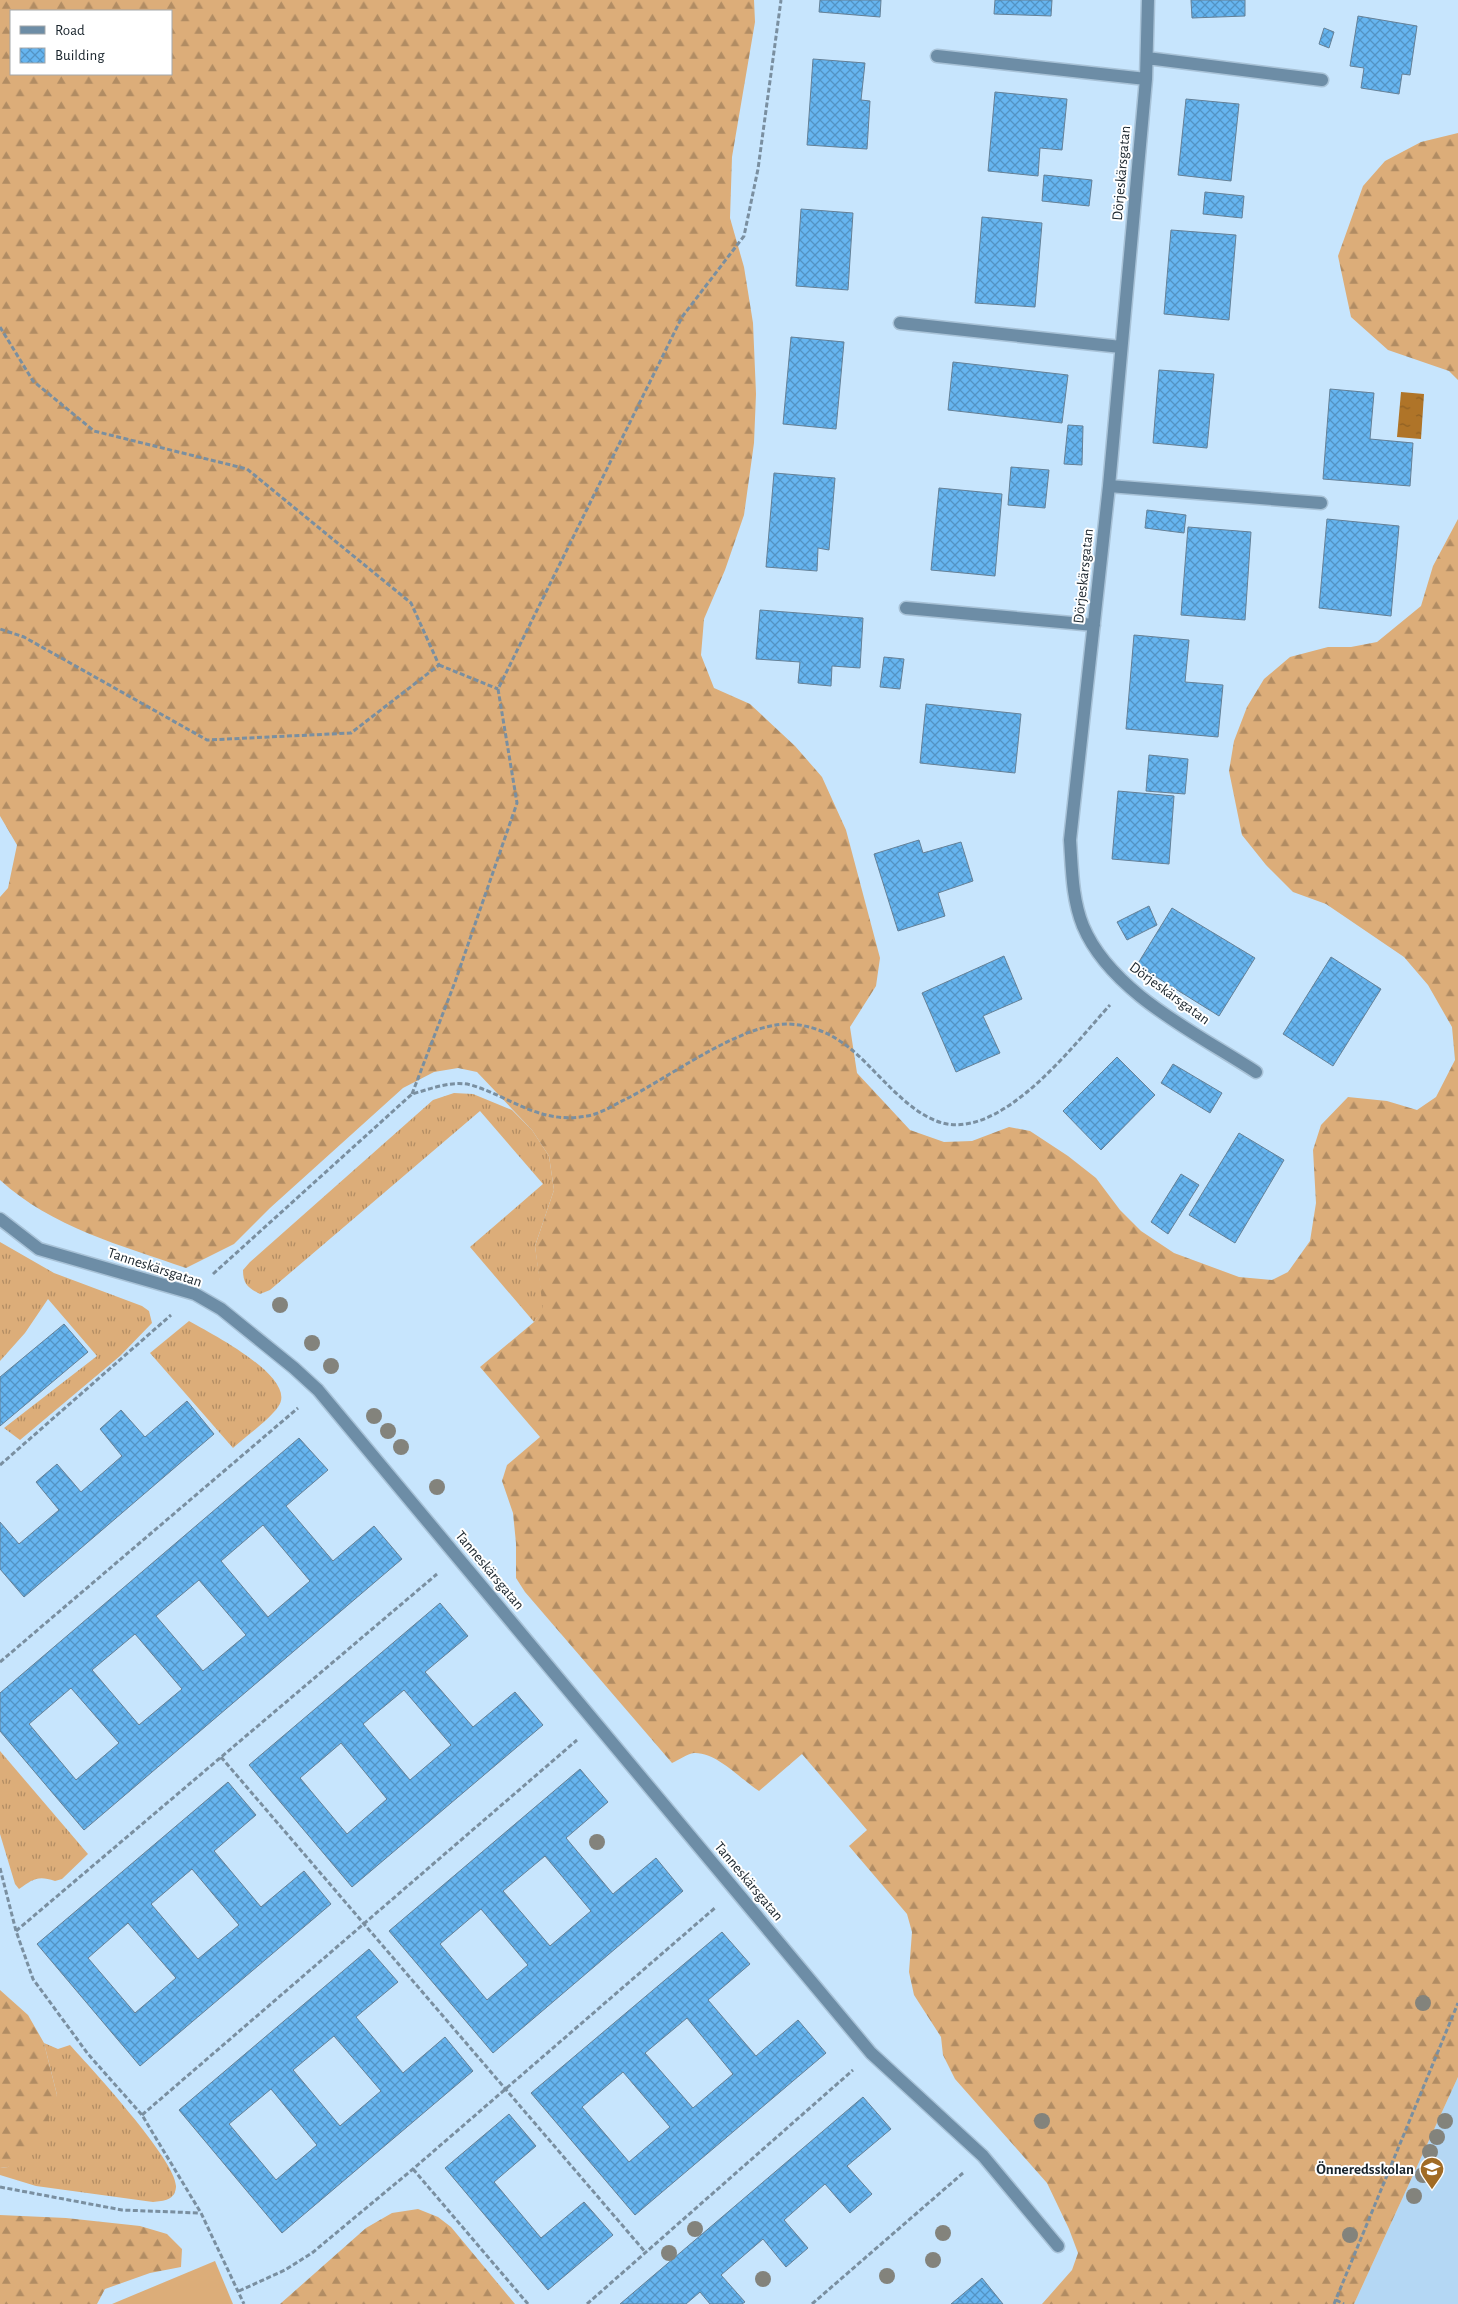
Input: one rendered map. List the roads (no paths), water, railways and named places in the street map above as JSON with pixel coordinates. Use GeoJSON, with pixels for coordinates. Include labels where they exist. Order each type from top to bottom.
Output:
{"type":"FeatureCollection","features":[{"type":"Feature","properties":{"kind":"street","name":"Dörjeskärsgatan"},"geometry":{"type":"LineString","coordinates":[[1148,0],[1146,78],[1109,486],[1070,840],[1073,888],[1083,926],[1101,958],[1128,986],[1166,1014],[1256,1072]]}},
{"type":"Feature","properties":{"kind":"street"},"geometry":{"type":"LineString","coordinates":[[937,56],[1146,78]]}},
{"type":"Feature","properties":{"kind":"street"},"geometry":{"type":"LineString","coordinates":[[1147,58],[1322,80]]}},
{"type":"Feature","properties":{"kind":"street"},"geometry":{"type":"LineString","coordinates":[[900,323],[1121,347]]}},
{"type":"Feature","properties":{"kind":"street"},"geometry":{"type":"LineString","coordinates":[[1109,486],[1321,503]]}},
{"type":"Feature","properties":{"kind":"street"},"geometry":{"type":"LineString","coordinates":[[906,608],[1094,625]]}},
{"type":"Feature","properties":{"kind":"street","name":"Tanneskärsgatan"},"geometry":{"type":"LineString","coordinates":[[0,1219],[39,1249],[195,1294],[222,1310],[294,1368],[318,1390],[871,2053],[983,2156],[1058,2246]]}},
{"type":"Feature","properties":{"kind":"water"},"geometry":{"type":"Polygon","coordinates":[[[1401,392],[1424,394],[1421,439],[1397,437],[1401,392]]]}},
{"type":"Feature","properties":{"kind":"place","name":"Önneredsskolan"},"geometry":{"type":"Point","coordinates":[1432,2190]}}]}
